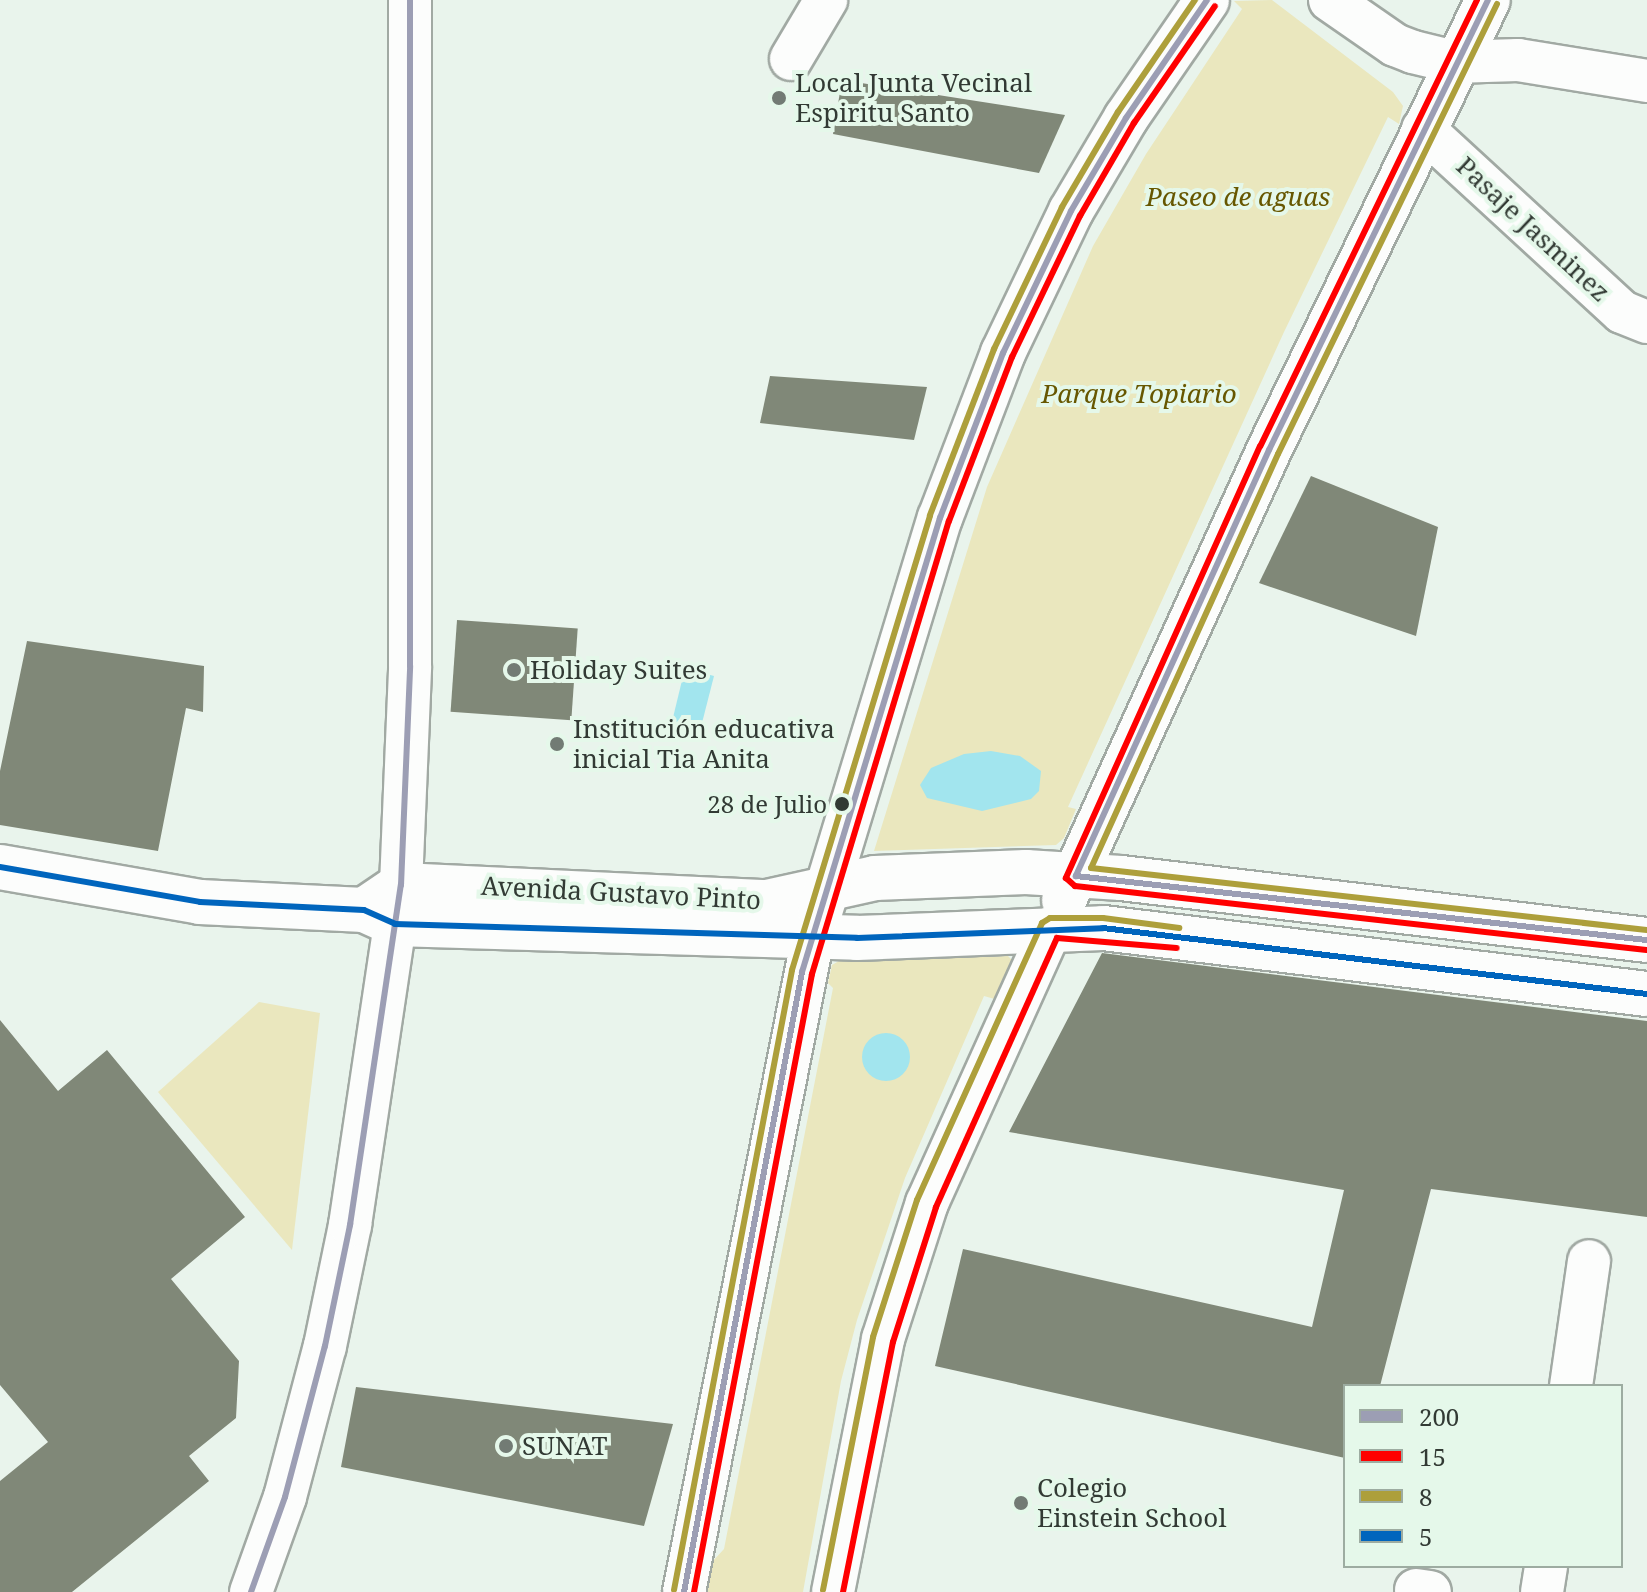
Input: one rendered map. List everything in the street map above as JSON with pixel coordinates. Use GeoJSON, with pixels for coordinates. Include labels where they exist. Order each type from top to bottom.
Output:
{"type":"FeatureCollection","features":[{"type":"Feature","properties":{"kind":"main road"},"geometry":{"type":"LineString","coordinates":[[813,937],[940,518],[1003,353],[1071,211],[1126,118],[1207,0]]}},
{"type":"Feature","properties":{"kind":"main road"},"geometry":{"type":"LineString","coordinates":[[1051,928],[1263,464],[1454,62],[1488,0]]}},
{"type":"Feature","properties":{"kind":"main road","name":"Avenida Gustavo Pinto"},"geometry":{"type":"LineString","coordinates":[[0,867],[200,902],[387,906],[767,902],[875,878],[1076,876],[1647,940]]}},
{"type":"Feature","properties":{"kind":"main road","name":"Avenida Gustavo Pinto"},"geometry":{"type":"LineString","coordinates":[[387,906],[813,937],[990,935],[1051,928],[1103,928],[1647,994]]}},
{"type":"Feature","properties":{"kind":"street"},"geometry":{"type":"LineString","coordinates":[[251,1592],[285,1497],[350,1225],[387,906],[410,666],[410,0]]}},
{"type":"Feature","properties":{"kind":"street"},"geometry":{"type":"LineString","coordinates":[[791,59],[826,0]]}},
{"type":"Feature","properties":{"kind":"street"},"geometry":{"type":"LineString","coordinates":[[1330,0],[1395,45],[1454,62],[1518,60],[1647,81]]}},
{"type":"Feature","properties":{"kind":"street","name":"Pasaje Jasminez"},"geometry":{"type":"LineString","coordinates":[[1423,129],[1622,312],[1647,322]]}},
{"type":"Feature","properties":{"kind":"street"},"geometry":{"type":"LineString","coordinates":[[833,1592],[883,1339],[922,1218],[967,1107],[1051,928]]}},
{"type":"Feature","properties":{"kind":"street"},"geometry":{"type":"LineString","coordinates":[[684,1592],[813,937]]}},
{"type":"Feature","properties":{"kind":"street"},"geometry":{"type":"LineString","coordinates":[[1571,1384],[1589,1261]]}},
{"type":"Feature","properties":{"kind":"street"},"geometry":{"type":"LineString","coordinates":[[274,1592],[285,1497]]}},
{"type":"Feature","properties":{"kind":"street"},"geometry":{"type":"LineString","coordinates":[[1542,1592],[1546,1568]]}},
{"type":"Feature","properties":{"kind":"green space","name":"Parque Topiario"},"geometry":{"type":"Polygon","coordinates":[[[1272,0],[1393,92],[1403,106],[1399,124],[1388,117],[1284,332],[1068,807],[1076,809],[1064,838],[1056,845],[874,851],[987,487],[1093,246],[1146,154],[1242,9],[1234,1],[1272,0]]]}},
{"type":"Feature","properties":{"kind":"green space"},"geometry":{"type":"Polygon","coordinates":[[[1008,956],[1015,963],[998,1000],[984,996],[905,1178],[857,1320],[841,1381],[803,1592],[705,1592],[712,1562],[724,1549],[833,988],[828,983],[832,965],[839,961],[1008,956]]]}},
{"type":"Feature","properties":{"kind":"green space"},"geometry":{"type":"Polygon","coordinates":[[[259,1002],[320,1013],[292,1250],[158,1092],[259,1002]]]}},
{"type":"Feature","properties":{"kind":"water"},"geometry":{"type":"Polygon","coordinates":[[[685,668],[714,676],[702,723],[690,733],[670,730],[685,668]]]}},
{"type":"Feature","properties":{"kind":"water"},"geometry":{"type":"Polygon","coordinates":[[[991,751],[1020,756],[1041,771],[1039,791],[1031,799],[982,811],[927,798],[920,785],[931,768],[964,754],[991,751]]]}},
{"type":"Feature","properties":{"kind":"water"},"geometry":{"type":"Polygon","coordinates":[[[886,1033],[903,1040],[910,1057],[903,1074],[886,1081],[869,1074],[862,1057],[869,1040],[886,1033]]]}},
{"type":"Feature","properties":{"kind":"building"},"geometry":{"type":"Polygon","coordinates":[[[842,80],[1065,115],[1039,173],[833,134],[842,80]]]}},
{"type":"Feature","properties":{"kind":"building"},"geometry":{"type":"Polygon","coordinates":[[[770,376],[927,387],[914,440],[760,423],[770,376]]]}},
{"type":"Feature","properties":{"kind":"building"},"geometry":{"type":"Polygon","coordinates":[[[1311,476],[1438,527],[1416,636],[1259,583],[1311,476]]]}},
{"type":"Feature","properties":{"kind":"building","name":"Holiday Suites"},"geometry":{"type":"Polygon","coordinates":[[[457,620],[578,628],[571,720],[451,712],[457,620]]]}},
{"type":"Feature","properties":{"kind":"building"},"geometry":{"type":"Polygon","coordinates":[[[27,641],[204,666],[203,712],[186,708],[158,851],[0,825],[0,771],[27,641]]]}},
{"type":"Feature","properties":{"kind":"building"},"geometry":{"type":"Polygon","coordinates":[[[1102,953],[1647,1021],[1647,1217],[1431,1189],[1381,1384],[1343,1384],[1343,1458],[935,1366],[963,1249],[1312,1327],[1344,1190],[1009,1132],[1102,953]]]}},
{"type":"Feature","properties":{"kind":"building"},"geometry":{"type":"Polygon","coordinates":[[[0,1020],[58,1091],[107,1050],[245,1217],[171,1279],[239,1361],[236,1418],[189,1456],[209,1481],[72,1592],[0,1592],[0,1481],[48,1442],[0,1385],[0,1020]]]}},
{"type":"Feature","properties":{"kind":"building","name":"SUNAT"},"geometry":{"type":"Polygon","coordinates":[[[356,1387],[673,1424],[644,1526],[341,1467],[356,1387]]]}},
{"type":"Feature","properties":{"kind":"transit line","name":"200"},"geometry":{"type":"LineString","coordinates":[[251,1592],[285,1497],[325,1346],[350,1225],[401,885],[410,666],[410,0]]}},
{"type":"Feature","properties":{"kind":"transit line","name":"8"},"geometry":{"type":"LineString","coordinates":[[674,1590],[792,970],[930,515],[994,349],[1062,207],[1118,112],[1195,0]]}},
{"type":"Feature","properties":{"kind":"transit line","name":"200"},"geometry":{"type":"LineString","coordinates":[[684,1592],[802,972],[940,518],[1003,353],[1071,211],[1126,118],[1207,0]]}},
{"type":"Feature","properties":{"kind":"transit line","name":"15"},"geometry":{"type":"LineString","coordinates":[[1477,0],[1260,446],[1066,878],[1075,886],[1646,950]]}},
{"type":"Feature","properties":{"kind":"transit line","name":"200"},"geometry":{"type":"LineString","coordinates":[[1488,0],[1269,450],[1076,876],[1647,940]]}},
{"type":"Feature","properties":{"kind":"transit line","name":"8"},"geometry":{"type":"LineString","coordinates":[[1497,4],[1278,454],[1091,868],[1647,930]]}},
{"type":"Feature","properties":{"kind":"transit line","name":"15"},"geometry":{"type":"LineString","coordinates":[[694,1592],[812,974],[949,521],[1012,357],[1080,216],[1134,123],[1215,6]]}},
{"type":"Feature","properties":{"kind":"transit line","name":"5"},"geometry":{"type":"LineString","coordinates":[[0,867],[200,902],[364,910],[395,924],[857,938],[1103,928],[1647,994]]}},
{"type":"Feature","properties":{"kind":"transit line","name":"8"},"geometry":{"type":"LineString","coordinates":[[823,1590],[873,1337],[917,1200],[1042,923],[1050,918],[1103,918],[1179,928]]}},
{"type":"Feature","properties":{"kind":"transit line","name":"15"},"geometry":{"type":"LineString","coordinates":[[843,1592],[893,1342],[936,1207],[1057,938],[1177,948]]}},
{"type":"Feature","properties":{"kind":"place","name":"Local Junta Vecinal Espiritu Santo"},"geometry":{"type":"Point","coordinates":[779,98]}},
{"type":"Feature","properties":{"kind":"place","name":"Holiday Suites"},"geometry":{"type":"Point","coordinates":[514,670]}},
{"type":"Feature","properties":{"kind":"place","name":"Institución educativa inicial Tia Anita"},"geometry":{"type":"Point","coordinates":[557,744]}},
{"type":"Feature","properties":{"kind":"place","name":"28 de Julio"},"geometry":{"type":"Point","coordinates":[842,804]}},
{"type":"Feature","properties":{"kind":"place","name":"SUNAT"},"geometry":{"type":"Point","coordinates":[506,1446]}},
{"type":"Feature","properties":{"kind":"place","name":"Colegio Einstein School"},"geometry":{"type":"Point","coordinates":[1021,1503]}},
{"type":"Feature","properties":{"kind":"park label","name":"Paseo de aguas"},"geometry":{"type":"Point","coordinates":[1238,197]}}]}
